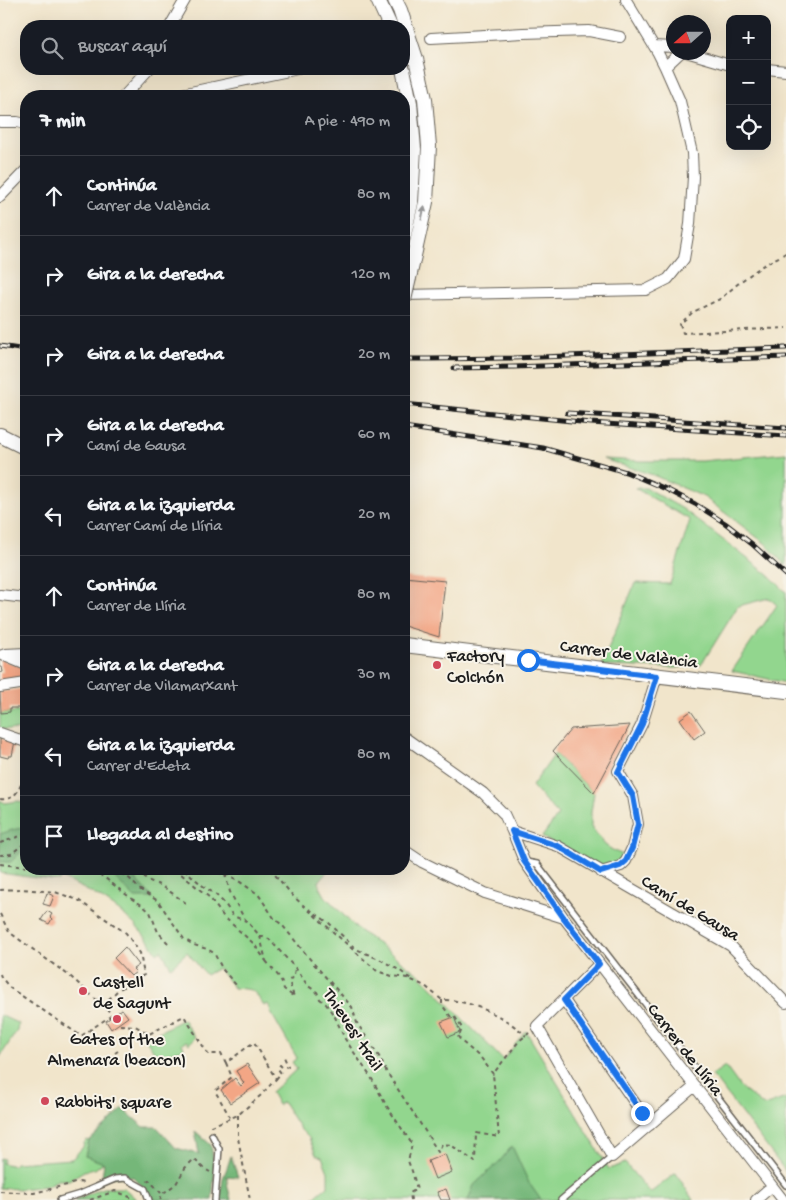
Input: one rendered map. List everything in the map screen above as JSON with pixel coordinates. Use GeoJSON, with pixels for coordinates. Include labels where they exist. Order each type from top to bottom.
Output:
{"type":"FeatureCollection","features":[{"type":"Feature","properties":{"kind":"street"},"geometry":{"type":"LineString","coordinates":[[173,20],[185,0]]}},
{"type":"Feature","properties":{"kind":"street"},"geometry":{"type":"LineString","coordinates":[[378,0],[386,20]]}},
{"type":"Feature","properties":{"kind":"street"},"geometry":{"type":"LineString","coordinates":[[395,0],[403,20]]}},
{"type":"Feature","properties":{"kind":"street"},"geometry":{"type":"LineString","coordinates":[[410,294],[646,290],[668,279],[684,259],[690,224],[693,177],[692,153],[680,101],[666,67],[626,0]]}},
{"type":"Feature","properties":{"kind":"street"},"geometry":{"type":"LineString","coordinates":[[431,38],[589,31],[620,37]]}},
{"type":"Feature","properties":{"kind":"street"},"geometry":{"type":"LineString","coordinates":[[410,41],[416,59],[424,100],[429,146],[426,202],[410,273]]}},
{"type":"Feature","properties":{"kind":"street"},"geometry":{"type":"LineString","coordinates":[[654,46],[666,47]]}},
{"type":"Feature","properties":{"kind":"street"},"geometry":{"type":"LineString","coordinates":[[711,59],[726,64]]}},
{"type":"Feature","properties":{"kind":"street"},"geometry":{"type":"LineString","coordinates":[[666,67],[673,60]]}},
{"type":"Feature","properties":{"kind":"street"},"geometry":{"type":"LineString","coordinates":[[771,69],[786,71]]}},
{"type":"Feature","properties":{"kind":"street"},"geometry":{"type":"LineString","coordinates":[[131,90],[143,75]]}},
{"type":"Feature","properties":{"kind":"street"},"geometry":{"type":"LineString","coordinates":[[200,90],[270,75]]}},
{"type":"Feature","properties":{"kind":"street"},"geometry":{"type":"LineString","coordinates":[[404,75],[407,90]]}},
{"type":"Feature","properties":{"kind":"street"},"geometry":{"type":"LineString","coordinates":[[410,103],[414,149],[410,208]]}},
{"type":"Feature","properties":{"kind":"street"},"geometry":{"type":"LineString","coordinates":[[0,122],[20,122]]}},
{"type":"Feature","properties":{"kind":"street"},"geometry":{"type":"LineString","coordinates":[[2,192],[20,176]]}},
{"type":"Feature","properties":{"kind":"street"},"geometry":{"type":"LineString","coordinates":[[0,435],[20,445]]}},
{"type":"Feature","properties":{"kind":"street"},"geometry":{"type":"LineString","coordinates":[[0,595],[20,597]]}},
{"type":"Feature","properties":{"kind":"street","name":"Carrer de València"},"geometry":{"type":"LineString","coordinates":[[410,645],[786,691]]}},
{"type":"Feature","properties":{"kind":"street"},"geometry":{"type":"LineString","coordinates":[[1,655],[20,653]]}},
{"type":"Feature","properties":{"kind":"street"},"geometry":{"type":"LineString","coordinates":[[1,655],[20,663]]}},
{"type":"Feature","properties":{"kind":"street"},"geometry":{"type":"LineString","coordinates":[[601,872],[620,866],[626,861],[632,848],[638,824],[633,796],[618,772],[642,724],[657,676]]}},
{"type":"Feature","properties":{"kind":"street"},"geometry":{"type":"LineString","coordinates":[[0,687],[20,684]]}},
{"type":"Feature","properties":{"kind":"street"},"geometry":{"type":"LineString","coordinates":[[0,734],[20,740]]}},
{"type":"Feature","properties":{"kind":"street"},"geometry":{"type":"LineString","coordinates":[[11,737],[20,735]]}},
{"type":"Feature","properties":{"kind":"street","name":"Carrer de Llíria"},"geometry":{"type":"LineString","coordinates":[[410,741],[483,793],[504,814],[524,861],[564,918],[783,1200]]}},
{"type":"Feature","properties":{"kind":"street","name":"Camí de Gausa"},"geometry":{"type":"LineString","coordinates":[[512,831],[558,846],[731,946],[786,1003]]}},
{"type":"Feature","properties":{"kind":"street"},"geometry":{"type":"LineString","coordinates":[[410,854],[422,862],[485,892],[564,918]]}},
{"type":"Feature","properties":{"kind":"street"},"geometry":{"type":"LineString","coordinates":[[599,964],[537,1026],[612,1157],[695,1086]]}},
{"type":"Feature","properties":{"kind":"street"},"geometry":{"type":"LineString","coordinates":[[564,1000],[650,1125]]}},
{"type":"Feature","properties":{"kind":"street"},"geometry":{"type":"LineString","coordinates":[[756,1200],[772,1186]]}},
{"type":"Feature","properties":{"kind":"lane"},"geometry":{"type":"LineString","coordinates":[[524,861],[537,864],[786,1184]]}},
{"type":"Feature","properties":{"kind":"lane"},"geometry":{"type":"LineString","coordinates":[[212,1134],[219,1149],[215,1200]]}},
{"type":"Feature","properties":{"kind":"lane"},"geometry":{"type":"LineString","coordinates":[[561,1200],[612,1157]]}},
{"type":"Feature","properties":{"kind":"lane"},"geometry":{"type":"LineString","coordinates":[[60,1200],[115,1179],[125,1178],[146,1189],[149,1200]]}},
{"type":"Feature","properties":{"kind":"path"},"geometry":{"type":"LineString","coordinates":[[786,253],[762,266],[720,299],[693,312],[680,324],[683,333],[786,328]]}},
{"type":"Feature","properties":{"kind":"path"},"geometry":{"type":"LineString","coordinates":[[0,799],[5,800],[14,796],[20,788]]}},
{"type":"Feature","properties":{"kind":"path"},"geometry":{"type":"LineString","coordinates":[[0,843],[20,836]]}},
{"type":"Feature","properties":{"kind":"path"},"geometry":{"type":"LineString","coordinates":[[0,855],[11,854],[20,847]]}},
{"type":"Feature","properties":{"kind":"path"},"geometry":{"type":"LineString","coordinates":[[0,864],[20,866]]}},
{"type":"Feature","properties":{"kind":"path"},"geometry":{"type":"LineString","coordinates":[[99,875],[150,912],[158,932],[168,943]]}},
{"type":"Feature","properties":{"kind":"path"},"geometry":{"type":"LineString","coordinates":[[124,875],[139,889],[158,901],[184,939],[214,953],[223,970],[236,985]]}},
{"type":"Feature","properties":{"kind":"path"},"geometry":{"type":"LineString","coordinates":[[143,875],[147,880],[162,886],[186,903]]}},
{"type":"Feature","properties":{"kind":"path"},"geometry":{"type":"LineString","coordinates":[[182,875],[210,898],[223,916],[254,944],[280,978],[284,989],[294,997],[289,981],[294,975],[295,968]]}},
{"type":"Feature","properties":{"kind":"path"},"geometry":{"type":"LineString","coordinates":[[191,875],[215,894],[233,916],[246,921]]}},
{"type":"Feature","properties":{"kind":"path","name":"Thieves' trail"},"geometry":{"type":"LineString","coordinates":[[225,875],[230,892],[246,921],[260,936],[269,939],[308,986],[317,992],[320,999],[326,1004],[335,1017],[345,1039],[412,1144],[408,1161],[417,1189],[410,1193],[411,1200]]}},
{"type":"Feature","properties":{"kind":"path"},"geometry":{"type":"LineString","coordinates":[[227,875],[258,894],[274,918],[352,1006],[357,1023],[438,1152],[442,1144],[451,1145],[475,1162],[476,1134],[499,1137],[493,1074],[481,1058],[460,1042],[456,1035],[460,1034],[462,1028],[455,1017],[451,1017],[442,1006],[442,1000]]}},
{"type":"Feature","properties":{"kind":"path"},"geometry":{"type":"LineString","coordinates":[[275,875],[294,897],[377,971],[407,978],[425,986],[442,1000],[452,1000],[486,1010],[520,1030],[526,1036]]}},
{"type":"Feature","properties":{"kind":"path"},"geometry":{"type":"LineString","coordinates":[[0,890],[55,892],[78,900],[126,932],[140,953],[144,975],[118,990],[103,1005]]}},
{"type":"Feature","properties":{"kind":"path"},"geometry":{"type":"LineString","coordinates":[[304,906],[329,923],[356,949],[399,970],[413,981]]}},
{"type":"Feature","properties":{"kind":"path"},"geometry":{"type":"LineString","coordinates":[[0,914],[9,932],[71,977],[112,1014],[81,1036],[10,988],[0,974]]}},
{"type":"Feature","properties":{"kind":"path"},"geometry":{"type":"LineString","coordinates":[[260,936],[266,961]]}},
{"type":"Feature","properties":{"kind":"path"},"geometry":{"type":"LineString","coordinates":[[120,1025],[134,1026],[149,1034],[184,1016],[208,1054],[221,1053],[226,1063],[232,1077],[215,1091],[230,1118]]}},
{"type":"Feature","properties":{"kind":"path"},"geometry":{"type":"LineString","coordinates":[[493,1074],[519,1041],[537,1026]]}},
{"type":"Feature","properties":{"kind":"path"},"geometry":{"type":"LineString","coordinates":[[226,1063],[254,1042],[276,1079]]}},
{"type":"Feature","properties":{"kind":"path"},"geometry":{"type":"LineString","coordinates":[[212,1134],[211,1126],[238,1115],[276,1079],[281,1073],[278,1069],[280,1065],[283,1068],[288,1066],[284,1056]]}},
{"type":"Feature","properties":{"kind":"path"},"geometry":{"type":"LineString","coordinates":[[238,1115],[238,1138],[250,1200]]}},
{"type":"Feature","properties":{"kind":"path"},"geometry":{"type":"LineString","coordinates":[[160,1200],[162,1194],[176,1184],[185,1168],[194,1159],[203,1168],[217,1175]]}},
{"type":"Feature","properties":{"kind":"path"},"geometry":{"type":"LineString","coordinates":[[0,1191],[34,1193],[79,1182],[100,1185]]}},
{"type":"Feature","properties":{"kind":"path"},"geometry":{"type":"LineString","coordinates":[[90,1200],[115,1190],[134,1200]]}},
{"type":"Feature","properties":{"kind":"green space"},"geometry":{"type":"Polygon","coordinates":[[[786,453],[786,566],[766,544],[704,497],[653,475],[603,459],[702,461],[786,453]]]}},
{"type":"Feature","properties":{"kind":"green space"},"geometry":{"type":"Polygon","coordinates":[[[635,488],[646,488],[683,509],[770,576],[786,592],[786,683],[732,671],[777,605],[769,598],[738,606],[701,665],[676,668],[601,666],[635,583],[670,584],[690,520],[635,488]]]}},
{"type":"Feature","properties":{"kind":"green space"},"geometry":{"type":"Polygon","coordinates":[[[20,711],[20,730],[0,729],[0,713],[20,711]]]}},
{"type":"Feature","properties":{"kind":"green space"},"geometry":{"type":"Polygon","coordinates":[[[555,754],[594,793],[591,827],[605,845],[628,857],[601,872],[542,837],[558,815],[532,786],[555,754]]]}},
{"type":"Feature","properties":{"kind":"green space"},"geometry":{"type":"Polygon","coordinates":[[[0,800],[5,803],[20,801],[20,875],[324,875],[318,883],[325,896],[357,929],[422,977],[503,1060],[526,1031],[609,1169],[625,1163],[650,1193],[676,1173],[693,1200],[311,1200],[328,1186],[328,1172],[322,1157],[316,1155],[309,1138],[300,1129],[283,1102],[278,1105],[271,1092],[297,1069],[292,1062],[297,1058],[270,1011],[268,1004],[264,1006],[252,991],[234,988],[218,968],[206,975],[187,952],[171,967],[161,950],[157,953],[126,916],[105,901],[72,883],[61,878],[59,881],[0,873],[0,800]]]}},
{"type":"Feature","properties":{"kind":"green space"},"geometry":{"type":"Polygon","coordinates":[[[20,828],[20,853],[11,862],[0,862],[0,834],[20,828]]]}},
{"type":"Feature","properties":{"kind":"green space"},"geometry":{"type":"Polygon","coordinates":[[[112,875],[132,875],[153,898],[135,898],[112,875]]]}},
{"type":"Feature","properties":{"kind":"green space"},"geometry":{"type":"Polygon","coordinates":[[[0,1015],[19,1024],[18,1029],[0,1057],[0,1015]]]}},
{"type":"Feature","properties":{"kind":"green space"},"geometry":{"type":"Polygon","coordinates":[[[183,1019],[195,1038],[189,1044],[187,1041],[182,1043],[184,1049],[182,1050],[157,1056],[146,1039],[183,1019]]]}},
{"type":"Feature","properties":{"kind":"green space"},"geometry":{"type":"Polygon","coordinates":[[[725,1066],[741,1088],[764,1106],[786,1098],[786,1172],[712,1075],[725,1066]]]}},
{"type":"Feature","properties":{"kind":"green space"},"geometry":{"type":"Polygon","coordinates":[[[123,1109],[144,1127],[157,1127],[176,1148],[199,1154],[195,1131],[211,1145],[215,1169],[212,1200],[154,1200],[133,1177],[102,1177],[104,1163],[85,1156],[89,1141],[123,1109]]]}},
{"type":"Feature","properties":{"kind":"green space"},"geometry":{"type":"Polygon","coordinates":[[[87,1140],[89,1141],[85,1156],[104,1162],[95,1169],[84,1171],[69,1180],[58,1180],[46,1186],[20,1189],[0,1188],[0,1158],[4,1159],[2,1163],[14,1166],[15,1163],[72,1159],[87,1140]]]}},
{"type":"Feature","properties":{"kind":"green space"},"geometry":{"type":"Polygon","coordinates":[[[512,1146],[529,1183],[541,1200],[468,1200],[474,1185],[500,1161],[512,1146]]]}},
{"type":"Feature","properties":{"kind":"green space"},"geometry":{"type":"Polygon","coordinates":[[[231,1156],[238,1177],[227,1176],[231,1200],[220,1200],[223,1178],[231,1156]]]}},
{"type":"Feature","properties":{"kind":"green space"},"geometry":{"type":"Polygon","coordinates":[[[103,1188],[124,1188],[137,1200],[74,1200],[103,1188]]]}},
{"type":"Feature","properties":{"kind":"building"},"geometry":{"type":"Polygon","coordinates":[[[410,578],[445,581],[439,637],[410,628],[410,578]]]}},
{"type":"Feature","properties":{"kind":"building"},"geometry":{"type":"Polygon","coordinates":[[[0,659],[20,666],[20,680],[0,683],[0,673],[3,672],[2,667],[0,667],[0,659]]]}},
{"type":"Feature","properties":{"kind":"building"},"geometry":{"type":"Polygon","coordinates":[[[20,689],[20,708],[10,708],[10,712],[1,713],[0,692],[20,689]]]}},
{"type":"Feature","properties":{"kind":"building"},"geometry":{"type":"Polygon","coordinates":[[[691,711],[705,731],[694,739],[680,719],[691,711]]]}},
{"type":"Feature","properties":{"kind":"building"},"geometry":{"type":"Polygon","coordinates":[[[630,725],[594,793],[553,751],[571,729],[630,725]]]}},
{"type":"Feature","properties":{"kind":"building"},"geometry":{"type":"Polygon","coordinates":[[[0,739],[15,741],[12,756],[8,758],[0,756],[0,739]]]}},
{"type":"Feature","properties":{"kind":"building"},"geometry":{"type":"Polygon","coordinates":[[[47,893],[54,896],[50,906],[43,904],[47,893]]]}},
{"type":"Feature","properties":{"kind":"building"},"geometry":{"type":"Polygon","coordinates":[[[47,911],[52,914],[49,924],[41,920],[47,911]]]}},
{"type":"Feature","properties":{"kind":"building"},"geometry":{"type":"Polygon","coordinates":[[[125,947],[139,965],[133,969],[136,972],[131,976],[114,958],[125,947]]]}},
{"type":"Feature","properties":{"kind":"building","name":"Gates of the Almenara (beacon)"},"geometry":{"type":"Polygon","coordinates":[[[122,1009],[128,1017],[111,1029],[106,1021],[122,1009]]]}},
{"type":"Feature","properties":{"kind":"building"},"geometry":{"type":"Polygon","coordinates":[[[454,1017],[460,1032],[448,1037],[441,1022],[454,1017]]]}},
{"type":"Feature","properties":{"kind":"building"},"geometry":{"type":"Polygon","coordinates":[[[247,1064],[260,1083],[230,1103],[221,1090],[235,1078],[241,1086],[244,1083],[236,1071],[247,1064]]]}},
{"type":"Feature","properties":{"kind":"building"},"geometry":{"type":"Polygon","coordinates":[[[445,1154],[452,1172],[435,1179],[428,1161],[445,1154]]]}},
{"type":"Feature","properties":{"kind":"building"},"geometry":{"type":"Polygon","coordinates":[[[446,1189],[450,1200],[441,1200],[437,1192],[446,1189]]]}},
{"type":"Feature","properties":{"kind":"railway"},"geometry":{"type":"LineString","coordinates":[[0,346],[20,349]]}},
{"type":"Feature","properties":{"kind":"railway"},"geometry":{"type":"LineString","coordinates":[[410,359],[513,358],[786,348]]}},
{"type":"Feature","properties":{"kind":"railway"},"geometry":{"type":"LineString","coordinates":[[454,368],[786,357]]}},
{"type":"Feature","properties":{"kind":"railway"},"geometry":{"type":"LineString","coordinates":[[410,405],[591,423],[786,436]]}},
{"type":"Feature","properties":{"kind":"railway"},"geometry":{"type":"LineString","coordinates":[[567,413],[786,428]]}},
{"type":"Feature","properties":{"kind":"railway"},"geometry":{"type":"LineString","coordinates":[[410,428],[543,448],[626,472],[666,489],[725,523],[752,544],[786,575]]}},
{"type":"Feature","properties":{"kind":"place","name":"Factory Colchón"},"geometry":{"type":"Point","coordinates":[437,665]}},
{"type":"Feature","properties":{"kind":"place","name":"Castell de Sagunt"},"geometry":{"type":"Point","coordinates":[83,991]}},
{"type":"Feature","properties":{"kind":"place","name":"Gates of the Almenara (beacon)"},"geometry":{"type":"Point","coordinates":[117,1019]}},
{"type":"Feature","properties":{"kind":"place","name":"Rabbits' square"},"geometry":{"type":"Point","coordinates":[45,1101]}},
{"type":"Feature","properties":{"kind":"route"},"geometry":{"type":"LineString","coordinates":[[528,660],[657,676],[642,724],[618,772],[633,796],[638,824],[632,848],[626,861],[620,866],[601,872],[558,846],[512,831],[524,861],[599,964],[564,1000],[642,1113]]}}]}
